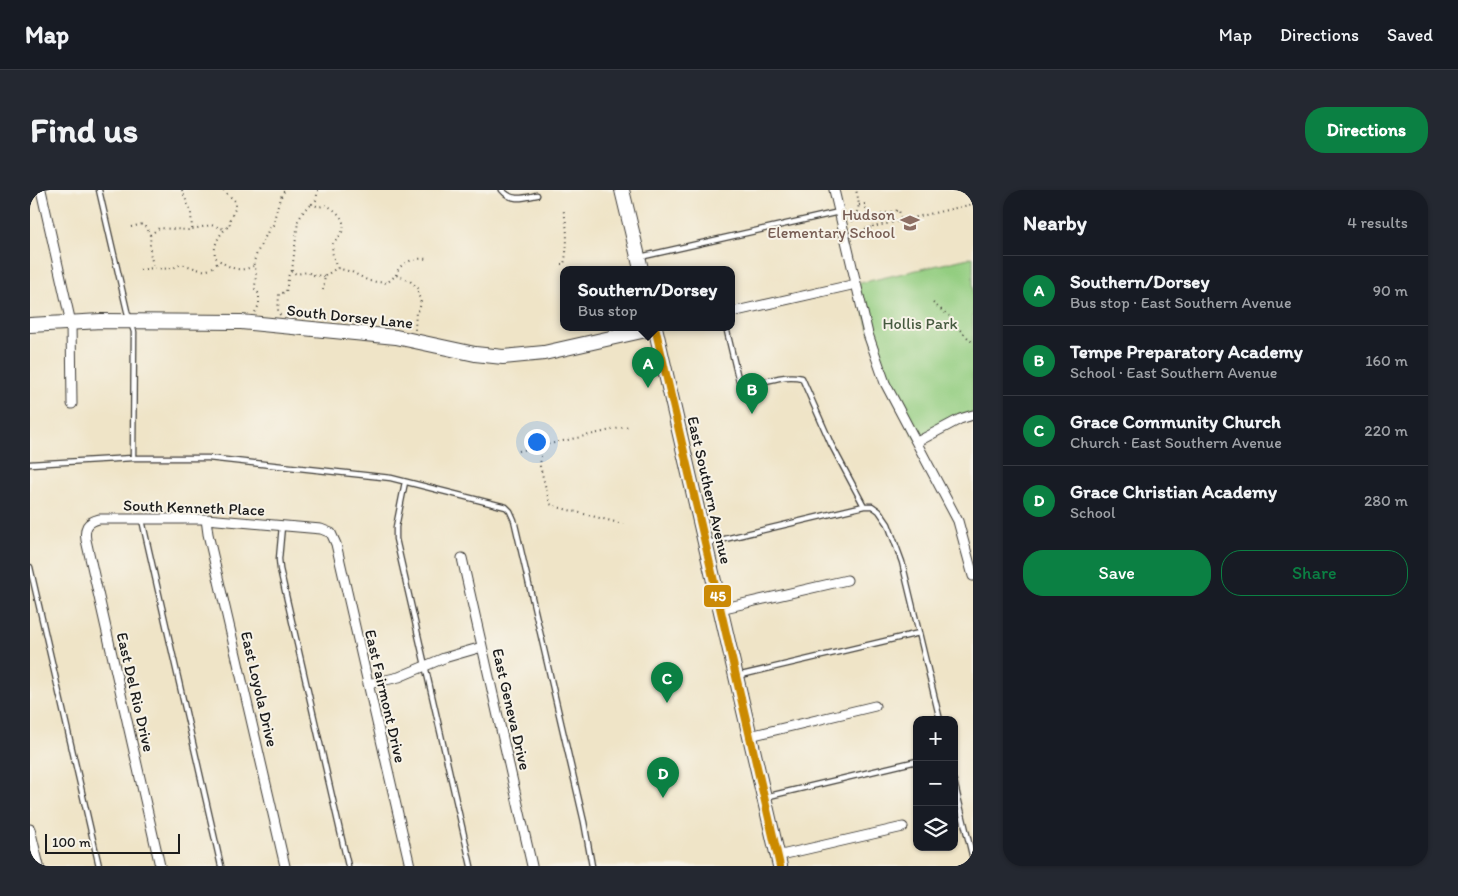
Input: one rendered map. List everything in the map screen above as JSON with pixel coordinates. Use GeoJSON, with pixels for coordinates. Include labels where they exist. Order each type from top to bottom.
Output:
{"type":"FeatureCollection","features":[{"type":"Feature","properties":{"kind":"street"},"geometry":{"type":"LineString","coordinates":[[41,190],[70,323],[72,404]]}},
{"type":"Feature","properties":{"kind":"street"},"geometry":{"type":"LineString","coordinates":[[622,190],[640,263]]}},
{"type":"Feature","properties":{"kind":"street"},"geometry":{"type":"LineString","coordinates":[[834,190],[868,334],[885,383],[958,521],[973,576]]}},
{"type":"Feature","properties":{"kind":"street"},"geometry":{"type":"LineString","coordinates":[[735,311],[856,284]]}},
{"type":"Feature","properties":{"kind":"street","name":"South Dorsey Lane"},"geometry":{"type":"LineString","coordinates":[[30,325],[131,321],[218,321],[266,324],[396,337],[470,354],[497,357],[544,353],[640,331]]}},
{"type":"Feature","properties":{"kind":"street","name":"East Southern Avenue"},"geometry":{"type":"LineString","coordinates":[[658,331],[778,861]]}},
{"type":"Feature","properties":{"kind":"street"},"geometry":{"type":"LineString","coordinates":[[917,442],[960,419],[973,415]]}},
{"type":"Feature","properties":{"kind":"street","name":"South Kenneth Place"},"geometry":{"type":"LineString","coordinates":[[87,525],[100,519],[206,519],[321,529],[331,533]]}},
{"type":"Feature","properties":{"kind":"street","name":"East Loyola Drive"},"geometry":{"type":"LineString","coordinates":[[206,519],[210,544],[285,866]]}},
{"type":"Feature","properties":{"kind":"street","name":"East Del Rio Drive"},"geometry":{"type":"LineString","coordinates":[[87,525],[85,530],[86,540],[160,866]]}},
{"type":"Feature","properties":{"kind":"street","name":"East Fairmont Drive"},"geometry":{"type":"LineString","coordinates":[[331,533],[336,544],[410,866]]}},
{"type":"Feature","properties":{"kind":"street","name":"East Geneva Drive"},"geometry":{"type":"LineString","coordinates":[[462,558],[532,866]]}},
{"type":"Feature","properties":{"kind":"street"},"geometry":{"type":"LineString","coordinates":[[720,609],[847,580]]}},
{"type":"Feature","properties":{"kind":"street"},"geometry":{"type":"LineString","coordinates":[[368,684],[400,676],[453,654],[482,647]]}},
{"type":"Feature","properties":{"kind":"street"},"geometry":{"type":"LineString","coordinates":[[750,736],[875,706]]}},
{"type":"Feature","properties":{"kind":"street"},"geometry":{"type":"LineString","coordinates":[[778,861],[903,827]]}},
{"type":"Feature","properties":{"kind":"street"},"geometry":{"type":"LineString","coordinates":[[30,828],[39,866]]}},
{"type":"Feature","properties":{"kind":"lane"},"geometry":{"type":"LineString","coordinates":[[99,190],[134,332],[133,458]]}},
{"type":"Feature","properties":{"kind":"lane"},"geometry":{"type":"LineString","coordinates":[[502,190],[516,199],[537,195]]}},
{"type":"Feature","properties":{"kind":"lane"},"geometry":{"type":"LineString","coordinates":[[640,263],[839,212]]}},
{"type":"Feature","properties":{"kind":"lane"},"geometry":{"type":"LineString","coordinates":[[727,331],[738,382],[749,385],[792,376],[802,378],[831,444],[864,506]]}},
{"type":"Feature","properties":{"kind":"lane"},"geometry":{"type":"LineString","coordinates":[[30,464],[133,458],[208,458],[391,478],[501,505],[510,511],[513,516],[582,812],[592,866]]}},
{"type":"Feature","properties":{"kind":"lane"},"geometry":{"type":"LineString","coordinates":[[405,482],[395,534],[471,866]]}},
{"type":"Feature","properties":{"kind":"lane"},"geometry":{"type":"LineString","coordinates":[[705,544],[864,506],[872,506],[879,511],[888,524],[902,562],[939,716]]}},
{"type":"Feature","properties":{"kind":"lane"},"geometry":{"type":"LineString","coordinates":[[142,520],[221,866]]}},
{"type":"Feature","properties":{"kind":"lane"},"geometry":{"type":"LineString","coordinates":[[282,526],[280,569],[348,866]]}},
{"type":"Feature","properties":{"kind":"lane"},"geometry":{"type":"LineString","coordinates":[[30,567],[99,866]]}},
{"type":"Feature","properties":{"kind":"lane"},"geometry":{"type":"LineString","coordinates":[[736,676],[919,633]]}},
{"type":"Feature","properties":{"kind":"lane"},"geometry":{"type":"LineString","coordinates":[[764,797],[913,762]]}},
{"type":"Feature","properties":{"kind":"lane"},"geometry":{"type":"LineString","coordinates":[[958,797],[973,859]]}},
{"type":"Feature","properties":{"kind":"path"},"geometry":{"type":"LineString","coordinates":[[182,190],[191,213],[192,229]]}},
{"type":"Feature","properties":{"kind":"path"},"geometry":{"type":"LineString","coordinates":[[223,190],[235,202],[236,209],[229,221],[230,225],[224,230],[215,247],[215,256],[222,263],[238,270],[253,266],[260,247],[272,225],[281,194],[285,190]]}},
{"type":"Feature","properties":{"kind":"path"},"geometry":{"type":"LineString","coordinates":[[280,315],[278,311],[279,294],[286,292],[289,273],[292,271],[298,221],[305,208],[316,200],[318,190]]}},
{"type":"Feature","properties":{"kind":"path"},"geometry":{"type":"LineString","coordinates":[[856,190],[859,205],[852,221],[899,210],[901,220]]}},
{"type":"Feature","properties":{"kind":"path"},"geometry":{"type":"LineString","coordinates":[[312,204],[319,207],[326,205],[338,212],[342,218],[343,228],[341,234],[334,240],[332,246],[337,268]]}},
{"type":"Feature","properties":{"kind":"path"},"geometry":{"type":"LineString","coordinates":[[859,205],[865,204],[873,227]]}},
{"type":"Feature","properties":{"kind":"path"},"geometry":{"type":"LineString","coordinates":[[865,229],[973,204]]}},
{"type":"Feature","properties":{"kind":"path"},"geometry":{"type":"LineString","coordinates":[[560,264],[564,264],[566,256],[566,228],[563,209]]}},
{"type":"Feature","properties":{"kind":"path"},"geometry":{"type":"LineString","coordinates":[[131,227],[144,224],[150,235],[150,250],[154,269]]}},
{"type":"Feature","properties":{"kind":"path"},"geometry":{"type":"LineString","coordinates":[[150,235],[159,228],[192,229],[211,225],[224,230]]}},
{"type":"Feature","properties":{"kind":"path"},"geometry":{"type":"LineString","coordinates":[[292,271],[296,274],[308,272],[312,275],[325,276],[337,268],[352,272],[370,281],[387,283],[396,275],[397,270],[402,264],[418,259],[426,259]]}},
{"type":"Feature","properties":{"kind":"path"},"geometry":{"type":"LineString","coordinates":[[140,270],[153,268],[173,269],[176,265],[181,264],[197,269],[210,269],[220,261]]}},
{"type":"Feature","properties":{"kind":"path"},"geometry":{"type":"LineString","coordinates":[[253,266],[256,270],[255,289],[259,294],[259,304],[255,312]]}},
{"type":"Feature","properties":{"kind":"path"},"geometry":{"type":"LineString","coordinates":[[396,275],[410,281],[419,289],[416,294],[420,298],[421,303],[416,311],[415,330]]}},
{"type":"Feature","properties":{"kind":"path"},"geometry":{"type":"LineString","coordinates":[[323,290],[325,276]]}},
{"type":"Feature","properties":{"kind":"path"},"geometry":{"type":"LineString","coordinates":[[933,303],[949,316]]}},
{"type":"Feature","properties":{"kind":"path"},"geometry":{"type":"LineString","coordinates":[[960,330],[973,343]]}},
{"type":"Feature","properties":{"kind":"path"},"geometry":{"type":"LineString","coordinates":[[519,451],[629,426]]}},
{"type":"Feature","properties":{"kind":"path"},"geometry":{"type":"LineString","coordinates":[[542,446],[540,466],[550,504],[623,524]]}},
{"type":"Feature","properties":{"kind":"green space","name":"Hollis Park"},"geometry":{"type":"Polygon","coordinates":[[[973,257],[973,415],[917,442],[885,383],[856,284],[973,257]]]}},
{"type":"Feature","properties":{"kind":"transit line","name":"45"},"geometry":{"type":"LineString","coordinates":[[656,331],[780,866]]}},
{"type":"Feature","properties":{"kind":"place","name":"Hudson Elementary School"},"geometry":{"type":"Point","coordinates":[910,223]}},
{"type":"Feature","properties":{"kind":"place","name":"Southern/Dorsey"},"geometry":{"type":"Point","coordinates":[648,388]}},
{"type":"Feature","properties":{"kind":"place","name":"Tempe Preparatory Academy"},"geometry":{"type":"Point","coordinates":[752,414]}},
{"type":"Feature","properties":{"kind":"place","name":"Grace Community Church"},"geometry":{"type":"Point","coordinates":[667,703]}},
{"type":"Feature","properties":{"kind":"place","name":"Grace Christian Academy"},"geometry":{"type":"Point","coordinates":[663,798]}}]}
